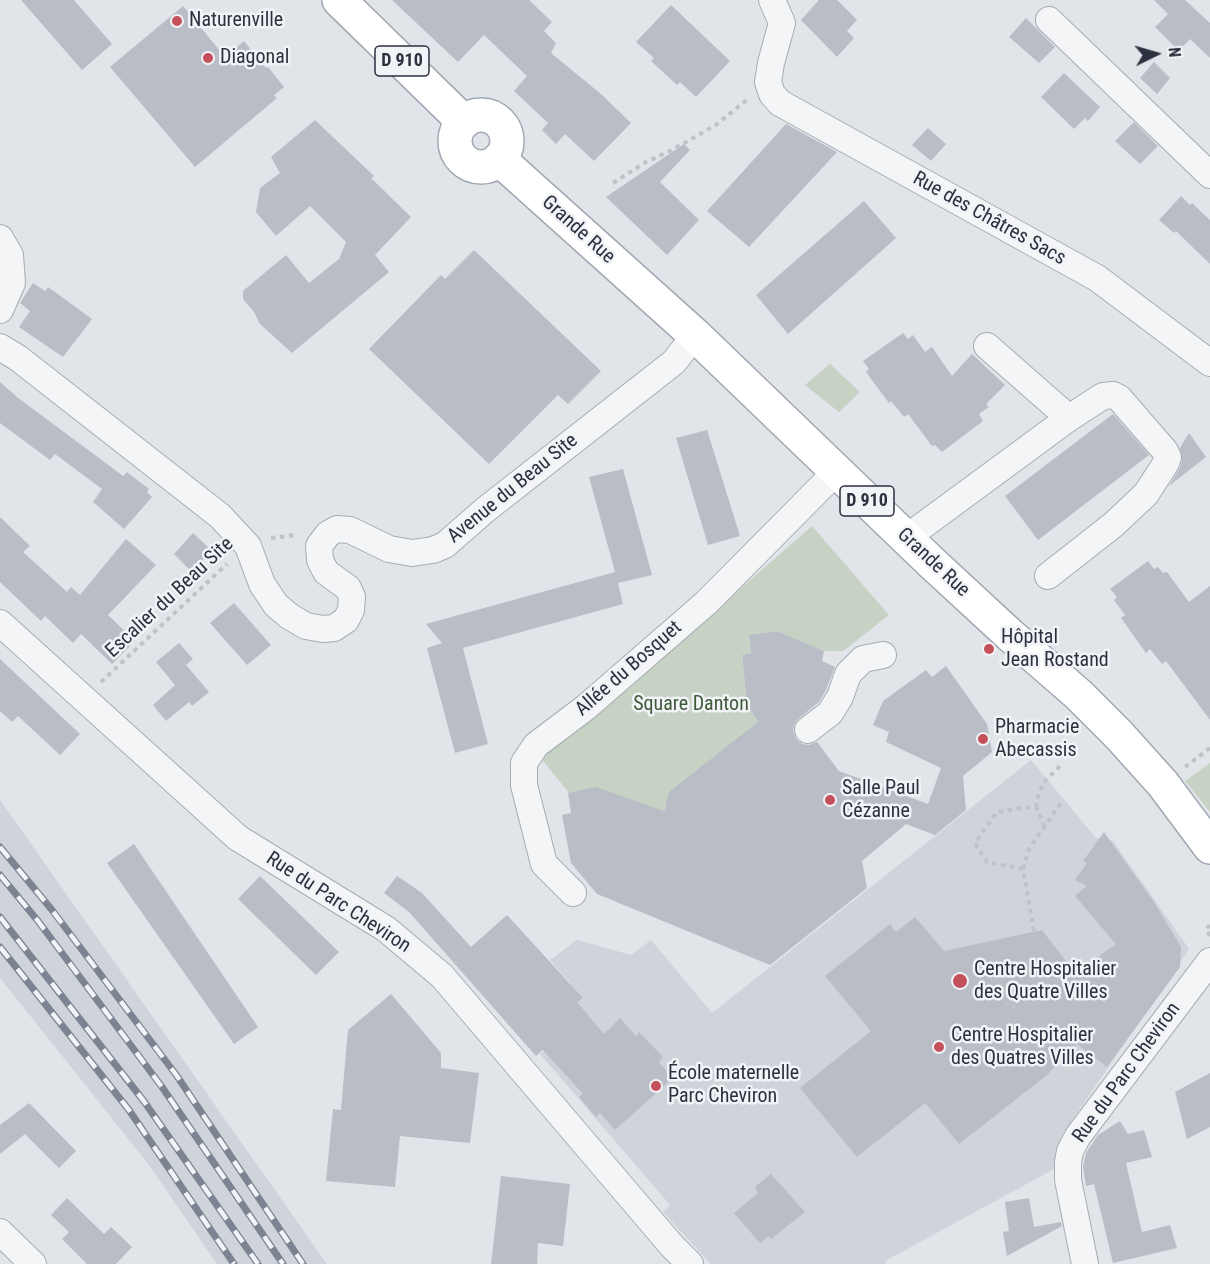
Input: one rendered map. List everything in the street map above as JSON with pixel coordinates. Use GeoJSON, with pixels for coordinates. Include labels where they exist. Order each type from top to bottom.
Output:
{"type":"FeatureCollection","features":[{"type":"Feature","properties":{"kind":"main road","name":"Grande Rue"},"geometry":{"type":"LineString","coordinates":[[339,0],[464,122],[456,135],[455,144],[465,161],[481,166],[504,164],[695,335],[906,538],[1010,635],[1079,695],[1163,784],[1210,847]]}},
{"type":"Feature","properties":{"kind":"street"},"geometry":{"type":"LineString","coordinates":[[768,82],[782,23],[772,0]]}},
{"type":"Feature","properties":{"kind":"street"},"geometry":{"type":"LineString","coordinates":[[1049,20],[1210,175]]}},
{"type":"Feature","properties":{"kind":"street","name":"Rue des Châtres Sacs"},"geometry":{"type":"LineString","coordinates":[[768,82],[772,94],[780,103],[1097,278],[1210,363]]}},
{"type":"Feature","properties":{"kind":"street"},"geometry":{"type":"LineString","coordinates":[[0,238],[10,255],[12,283],[0,310]]}},
{"type":"Feature","properties":{"kind":"street","name":"Avenue du Beau Site"},"geometry":{"type":"LineString","coordinates":[[319,546],[328,534],[337,529],[350,530],[389,549],[412,553],[433,550],[445,545],[485,510],[674,362],[695,335]]}},
{"type":"Feature","properties":{"kind":"street"},"geometry":{"type":"LineString","coordinates":[[987,346],[1069,418]]}},
{"type":"Feature","properties":{"kind":"street"},"geometry":{"type":"LineString","coordinates":[[0,347],[18,358],[220,516],[248,546],[262,584],[276,605],[289,616],[306,626],[334,628],[346,620],[351,610],[352,597],[348,588],[326,572],[320,560],[319,546]]}},
{"type":"Feature","properties":{"kind":"street"},"geometry":{"type":"LineString","coordinates":[[906,538],[1069,418],[1103,396],[1113,395],[1119,398],[1165,451],[1168,457],[1166,463],[1146,494],[1113,525],[1048,576]]}},
{"type":"Feature","properties":{"kind":"street","name":"Allée du Bosquet"},"geometry":{"type":"LineString","coordinates":[[573,894],[544,864],[524,785],[524,763],[536,746],[585,708],[706,603],[836,472]]}},
{"type":"Feature","properties":{"kind":"street"},"geometry":{"type":"LineString","coordinates":[[0,622],[83,699]]}},
{"type":"Feature","properties":{"kind":"street"},"geometry":{"type":"LineString","coordinates":[[808,730],[830,713],[840,697],[848,674],[863,659],[883,655]]}},
{"type":"Feature","properties":{"kind":"street","name":"Rue du Parc Cheviron"},"geometry":{"type":"LineString","coordinates":[[83,699],[238,838],[386,929],[442,976],[672,1246],[690,1264]]}},
{"type":"Feature","properties":{"kind":"street","name":"Rue du Parc Cheviron"},"geometry":{"type":"LineString","coordinates":[[1085,1264],[1068,1180],[1070,1151],[1078,1136],[1210,961]]}},
{"type":"Feature","properties":{"kind":"street"},"geometry":{"type":"LineString","coordinates":[[0,1232],[33,1264]]}},
{"type":"Feature","properties":{"kind":"path"},"geometry":{"type":"LineString","coordinates":[[613,183],[646,162],[716,126],[768,82]]}},
{"type":"Feature","properties":{"kind":"path","name":"Escalier du Beau Site"},"geometry":{"type":"LineString","coordinates":[[83,699],[248,546],[273,537],[300,535],[319,546]]}},
{"type":"Feature","properties":{"kind":"path"},"geometry":{"type":"LineString","coordinates":[[1044,826],[1036,806],[1039,792],[1046,780],[1062,764]]}},
{"type":"Feature","properties":{"kind":"path"},"geometry":{"type":"LineString","coordinates":[[1034,932],[1023,869],[1029,849],[1063,800]]}},
{"type":"Feature","properties":{"kind":"path"},"geometry":{"type":"LineString","coordinates":[[1023,869],[987,862],[975,843],[997,812],[1036,806]]}},
{"type":"Feature","properties":{"kind":"path"},"geometry":{"type":"LineString","coordinates":[[1210,925],[1206,929],[1210,936]]}},
{"type":"Feature","properties":{"kind":"path"},"geometry":{"type":"LineString","coordinates":[[1004,1002],[1019,1010]]}},
{"type":"Feature","properties":{"kind":"shaded area","name":"Centre Hospitalier des Quatre Villes"},"geometry":{"type":"Polygon","coordinates":[[[1031,760],[1096,838],[1113,841],[1189,949],[1062,1135],[1056,1168],[887,1260],[885,1264],[711,1264],[663,1212],[670,1205],[540,1054],[548,1047],[534,1018],[571,984],[550,960],[577,940],[631,955],[651,940],[712,1013],[1031,760]]]}},
{"type":"Feature","properties":{"kind":"shaded area"},"geometry":{"type":"Polygon","coordinates":[[[0,800],[327,1264],[217,1264],[149,1165],[0,978],[0,800]]]}},
{"type":"Feature","properties":{"kind":"green space"},"geometry":{"type":"Polygon","coordinates":[[[830,364],[860,392],[839,412],[805,385],[830,364]]]}},
{"type":"Feature","properties":{"kind":"green space","name":"Square Danton"},"geometry":{"type":"Polygon","coordinates":[[[812,526],[889,615],[843,651],[824,651],[777,631],[749,635],[751,653],[742,655],[747,704],[758,722],[666,803],[661,817],[569,793],[539,756],[655,663],[812,526]]]}},
{"type":"Feature","properties":{"kind":"green space"},"geometry":{"type":"Polygon","coordinates":[[[1210,763],[1210,812],[1185,781],[1210,763]]]}},
{"type":"Feature","properties":{"kind":"building"},"geometry":{"type":"Polygon","coordinates":[[[21,0],[74,0],[112,44],[82,70],[21,0]]]}},
{"type":"Feature","properties":{"kind":"building"},"geometry":{"type":"Polygon","coordinates":[[[392,0],[529,0],[552,22],[544,31],[556,43],[551,53],[601,94],[631,123],[594,161],[565,134],[556,144],[542,130],[548,123],[514,91],[527,76],[484,35],[458,62],[392,0]]]}},
{"type":"Feature","properties":{"kind":"building"},"geometry":{"type":"Polygon","coordinates":[[[819,0],[837,0],[857,20],[847,31],[854,38],[837,57],[801,20],[819,0]]]}},
{"type":"Feature","properties":{"kind":"building"},"geometry":{"type":"Polygon","coordinates":[[[1154,0],[1185,0],[1210,23],[1210,58],[1190,39],[1179,51],[1155,27],[1168,14],[1154,0]]]}},
{"type":"Feature","properties":{"kind":"building"},"geometry":{"type":"Polygon","coordinates":[[[671,5],[730,61],[696,97],[680,82],[677,85],[651,61],[654,58],[636,42],[671,5]]]}},
{"type":"Feature","properties":{"kind":"building"},"geometry":{"type":"Polygon","coordinates":[[[183,6],[225,57],[244,41],[284,87],[274,95],[277,98],[195,167],[110,67],[183,6]]]}},
{"type":"Feature","properties":{"kind":"building"},"geometry":{"type":"Polygon","coordinates":[[[1026,18],[1055,47],[1039,63],[1009,37],[1026,18]]]}},
{"type":"Feature","properties":{"kind":"building"},"geometry":{"type":"Polygon","coordinates":[[[1154,62],[1170,78],[1157,94],[1140,78],[1154,62]]]}},
{"type":"Feature","properties":{"kind":"building"},"geometry":{"type":"Polygon","coordinates":[[[1064,73],[1100,107],[1088,121],[1085,118],[1074,129],[1041,97],[1064,73]]]}},
{"type":"Feature","properties":{"kind":"building"},"geometry":{"type":"Polygon","coordinates":[[[315,120],[374,176],[371,178],[411,217],[375,255],[389,272],[292,353],[260,324],[243,299],[243,291],[286,255],[309,283],[339,259],[346,242],[310,206],[276,236],[256,212],[260,188],[280,173],[271,157],[315,120]]]}},
{"type":"Feature","properties":{"kind":"building"},"geometry":{"type":"Polygon","coordinates":[[[1134,122],[1158,146],[1140,164],[1115,141],[1134,122]]]}},
{"type":"Feature","properties":{"kind":"building"},"geometry":{"type":"Polygon","coordinates":[[[786,124],[837,152],[749,247],[707,211],[786,124]]]}},
{"type":"Feature","properties":{"kind":"building"},"geometry":{"type":"Polygon","coordinates":[[[928,128],[946,144],[931,161],[912,145],[928,128]]]}},
{"type":"Feature","properties":{"kind":"building"},"geometry":{"type":"Polygon","coordinates":[[[684,144],[690,150],[660,182],[699,220],[667,255],[606,197],[684,144]]]}},
{"type":"Feature","properties":{"kind":"building"},"geometry":{"type":"Polygon","coordinates":[[[1181,196],[1210,220],[1210,264],[1176,231],[1174,233],[1159,220],[1181,196]]]}},
{"type":"Feature","properties":{"kind":"building"},"geometry":{"type":"Polygon","coordinates":[[[864,201],[896,238],[788,334],[756,295],[864,201]]]}},
{"type":"Feature","properties":{"kind":"building"},"geometry":{"type":"Polygon","coordinates":[[[474,250],[601,371],[568,404],[558,395],[489,464],[369,349],[441,275],[445,279],[474,250]]]}},
{"type":"Feature","properties":{"kind":"building"},"geometry":{"type":"Polygon","coordinates":[[[33,283],[45,291],[48,287],[92,319],[63,357],[19,327],[30,311],[20,303],[33,283]]]}},
{"type":"Feature","properties":{"kind":"building"},"geometry":{"type":"Polygon","coordinates":[[[903,333],[908,339],[913,335],[925,352],[932,347],[952,376],[972,354],[1005,385],[986,404],[989,407],[979,414],[983,421],[942,452],[935,445],[932,446],[908,414],[904,417],[891,401],[889,403],[866,372],[869,369],[863,361],[903,333]]]}},
{"type":"Feature","properties":{"kind":"building"},"geometry":{"type":"Polygon","coordinates":[[[0,382],[123,476],[127,472],[149,489],[147,492],[152,497],[124,529],[93,502],[102,489],[55,454],[50,460],[0,423],[0,382]]]}},
{"type":"Feature","properties":{"kind":"building"},"geometry":{"type":"Polygon","coordinates":[[[1113,414],[1149,455],[1038,540],[1005,496],[1113,414]]]}},
{"type":"Feature","properties":{"kind":"building"},"geometry":{"type":"Polygon","coordinates":[[[707,430],[740,536],[708,545],[676,438],[707,430]]]}},
{"type":"Feature","properties":{"kind":"building"},"geometry":{"type":"Polygon","coordinates":[[[1189,433],[1206,457],[1169,486],[1180,468],[1182,461],[1180,448],[1189,433]]]}},
{"type":"Feature","properties":{"kind":"building"},"geometry":{"type":"Polygon","coordinates":[[[623,469],[652,575],[618,583],[623,604],[463,648],[488,744],[455,753],[427,648],[442,643],[426,624],[615,572],[589,477],[623,469]]]}},
{"type":"Feature","properties":{"kind":"building"},"geometry":{"type":"Polygon","coordinates":[[[0,517],[30,546],[23,552],[67,592],[71,587],[80,595],[126,539],[156,565],[108,615],[135,641],[112,664],[81,634],[73,643],[45,616],[41,621],[0,582],[0,517]]]}},
{"type":"Feature","properties":{"kind":"building"},"geometry":{"type":"Polygon","coordinates":[[[193,533],[212,551],[192,572],[174,554],[193,533]]]}},
{"type":"Feature","properties":{"kind":"building"},"geometry":{"type":"Polygon","coordinates":[[[1148,561],[1154,569],[1158,567],[1163,573],[1167,572],[1189,602],[1210,586],[1210,720],[1166,661],[1162,664],[1150,649],[1146,653],[1121,618],[1125,615],[1114,600],[1117,597],[1110,589],[1148,561]]]}},
{"type":"Feature","properties":{"kind":"building"},"geometry":{"type":"Polygon","coordinates":[[[234,603],[271,645],[247,665],[210,623],[234,603]]]}},
{"type":"Feature","properties":{"kind":"building"},"geometry":{"type":"Polygon","coordinates":[[[777,631],[824,651],[822,661],[835,667],[819,702],[798,719],[793,731],[796,739],[802,744],[809,745],[817,742],[839,771],[928,804],[941,768],[886,742],[889,732],[873,725],[883,701],[926,670],[932,677],[946,666],[987,724],[992,752],[963,776],[966,810],[935,835],[906,824],[862,861],[867,888],[770,965],[597,894],[571,863],[562,815],[571,813],[568,793],[596,787],[664,811],[669,792],[758,722],[747,704],[742,655],[751,653],[749,635],[777,631]]]}},
{"type":"Feature","properties":{"kind":"building"},"geometry":{"type":"Polygon","coordinates":[[[179,643],[193,659],[186,665],[209,692],[192,706],[189,702],[166,721],[153,705],[175,685],[156,662],[179,643]]]}},
{"type":"Feature","properties":{"kind":"building"},"geometry":{"type":"Polygon","coordinates":[[[0,659],[80,734],[60,755],[18,716],[12,722],[0,711],[0,659]]]}},
{"type":"Feature","properties":{"kind":"building"},"geometry":{"type":"Polygon","coordinates":[[[1104,832],[1154,902],[1181,947],[1180,967],[1107,1067],[1077,1044],[1047,1075],[959,1144],[925,1103],[857,1157],[800,1088],[871,1031],[825,976],[890,924],[896,932],[915,917],[944,951],[1042,930],[1075,973],[1116,944],[1075,896],[1087,886],[1075,880],[1087,863],[1083,861],[1104,832]]]}},
{"type":"Feature","properties":{"kind":"building"},"geometry":{"type":"Polygon","coordinates":[[[134,844],[258,1027],[234,1044],[107,863],[134,844]]]}},
{"type":"Feature","properties":{"kind":"building"},"geometry":{"type":"Polygon","coordinates":[[[260,876],[339,952],[316,975],[238,899],[260,876]]]}},
{"type":"Feature","properties":{"kind":"building"},"geometry":{"type":"Polygon","coordinates":[[[397,876],[422,893],[471,947],[507,915],[583,998],[577,1002],[604,1034],[620,1018],[636,1036],[639,1032],[663,1057],[659,1062],[673,1078],[615,1130],[600,1113],[596,1117],[579,1097],[583,1094],[543,1050],[536,1056],[409,912],[384,893],[397,876]]]}},
{"type":"Feature","properties":{"kind":"building"},"geometry":{"type":"Polygon","coordinates":[[[391,994],[441,1053],[441,1068],[479,1073],[470,1143],[400,1136],[395,1187],[326,1181],[333,1109],[341,1110],[348,1030],[391,994]]]}},
{"type":"Feature","properties":{"kind":"building"},"geometry":{"type":"Polygon","coordinates":[[[1210,1073],[1210,1127],[1187,1139],[1175,1092],[1210,1073]]]}},
{"type":"Feature","properties":{"kind":"building"},"geometry":{"type":"Polygon","coordinates":[[[29,1103],[76,1151],[59,1168],[25,1134],[0,1154],[0,1125],[29,1103]]]}},
{"type":"Feature","properties":{"kind":"building"},"geometry":{"type":"Polygon","coordinates":[[[1120,1121],[1128,1134],[1144,1130],[1152,1157],[1126,1163],[1142,1232],[1170,1225],[1177,1248],[1113,1263],[1094,1184],[1086,1186],[1083,1166],[1086,1153],[1098,1135],[1120,1121]]]}},
{"type":"Feature","properties":{"kind":"building"},"geometry":{"type":"Polygon","coordinates":[[[771,1174],[805,1212],[771,1239],[768,1236],[760,1243],[734,1213],[758,1193],[755,1187],[771,1174]]]}},
{"type":"Feature","properties":{"kind":"building"},"geometry":{"type":"Polygon","coordinates":[[[501,1176],[570,1184],[563,1246],[538,1243],[537,1264],[491,1264],[501,1176]]]}},
{"type":"Feature","properties":{"kind":"building"},"geometry":{"type":"Polygon","coordinates":[[[67,1198],[104,1234],[111,1227],[132,1247],[116,1264],[87,1264],[62,1239],[69,1232],[51,1215],[67,1198]]]}},
{"type":"Feature","properties":{"kind":"building"},"geometry":{"type":"Polygon","coordinates":[[[1029,1198],[1034,1227],[1061,1222],[1062,1226],[1007,1256],[1003,1232],[1009,1231],[1005,1202],[1029,1198]]]}},
{"type":"Feature","properties":{"kind":"railway"},"geometry":{"type":"LineString","coordinates":[[0,847],[52,910],[177,1076],[303,1264]]}},
{"type":"Feature","properties":{"kind":"railway"},"geometry":{"type":"LineString","coordinates":[[0,875],[38,921],[162,1087],[283,1264]]}},
{"type":"Feature","properties":{"kind":"railway"},"geometry":{"type":"LineString","coordinates":[[0,917],[143,1100],[258,1264]]}},
{"type":"Feature","properties":{"kind":"railway"},"geometry":{"type":"LineString","coordinates":[[0,947],[129,1110],[234,1264]]}},
{"type":"Feature","properties":{"kind":"place","name":"Naturenville"},"geometry":{"type":"Point","coordinates":[177,21]}},
{"type":"Feature","properties":{"kind":"place","name":"Diagonal"},"geometry":{"type":"Point","coordinates":[208,58]}},
{"type":"Feature","properties":{"kind":"place","name":"Hôpital Jean Rostand"},"geometry":{"type":"Point","coordinates":[989,649]}},
{"type":"Feature","properties":{"kind":"place","name":"Pharmacie Abecassis"},"geometry":{"type":"Point","coordinates":[983,739]}},
{"type":"Feature","properties":{"kind":"place","name":"Salle Paul Cézanne"},"geometry":{"type":"Point","coordinates":[830,800]}},
{"type":"Feature","properties":{"kind":"place","name":"Centre Hospitalier des Quatre Villes"},"geometry":{"type":"Point","coordinates":[960,981]}},
{"type":"Feature","properties":{"kind":"place","name":"Centre Hospitalier des Quatres Villes"},"geometry":{"type":"Point","coordinates":[939,1047]}},
{"type":"Feature","properties":{"kind":"place","name":"École maternelle Parc Cheviron"},"geometry":{"type":"Point","coordinates":[656,1086]}}]}
